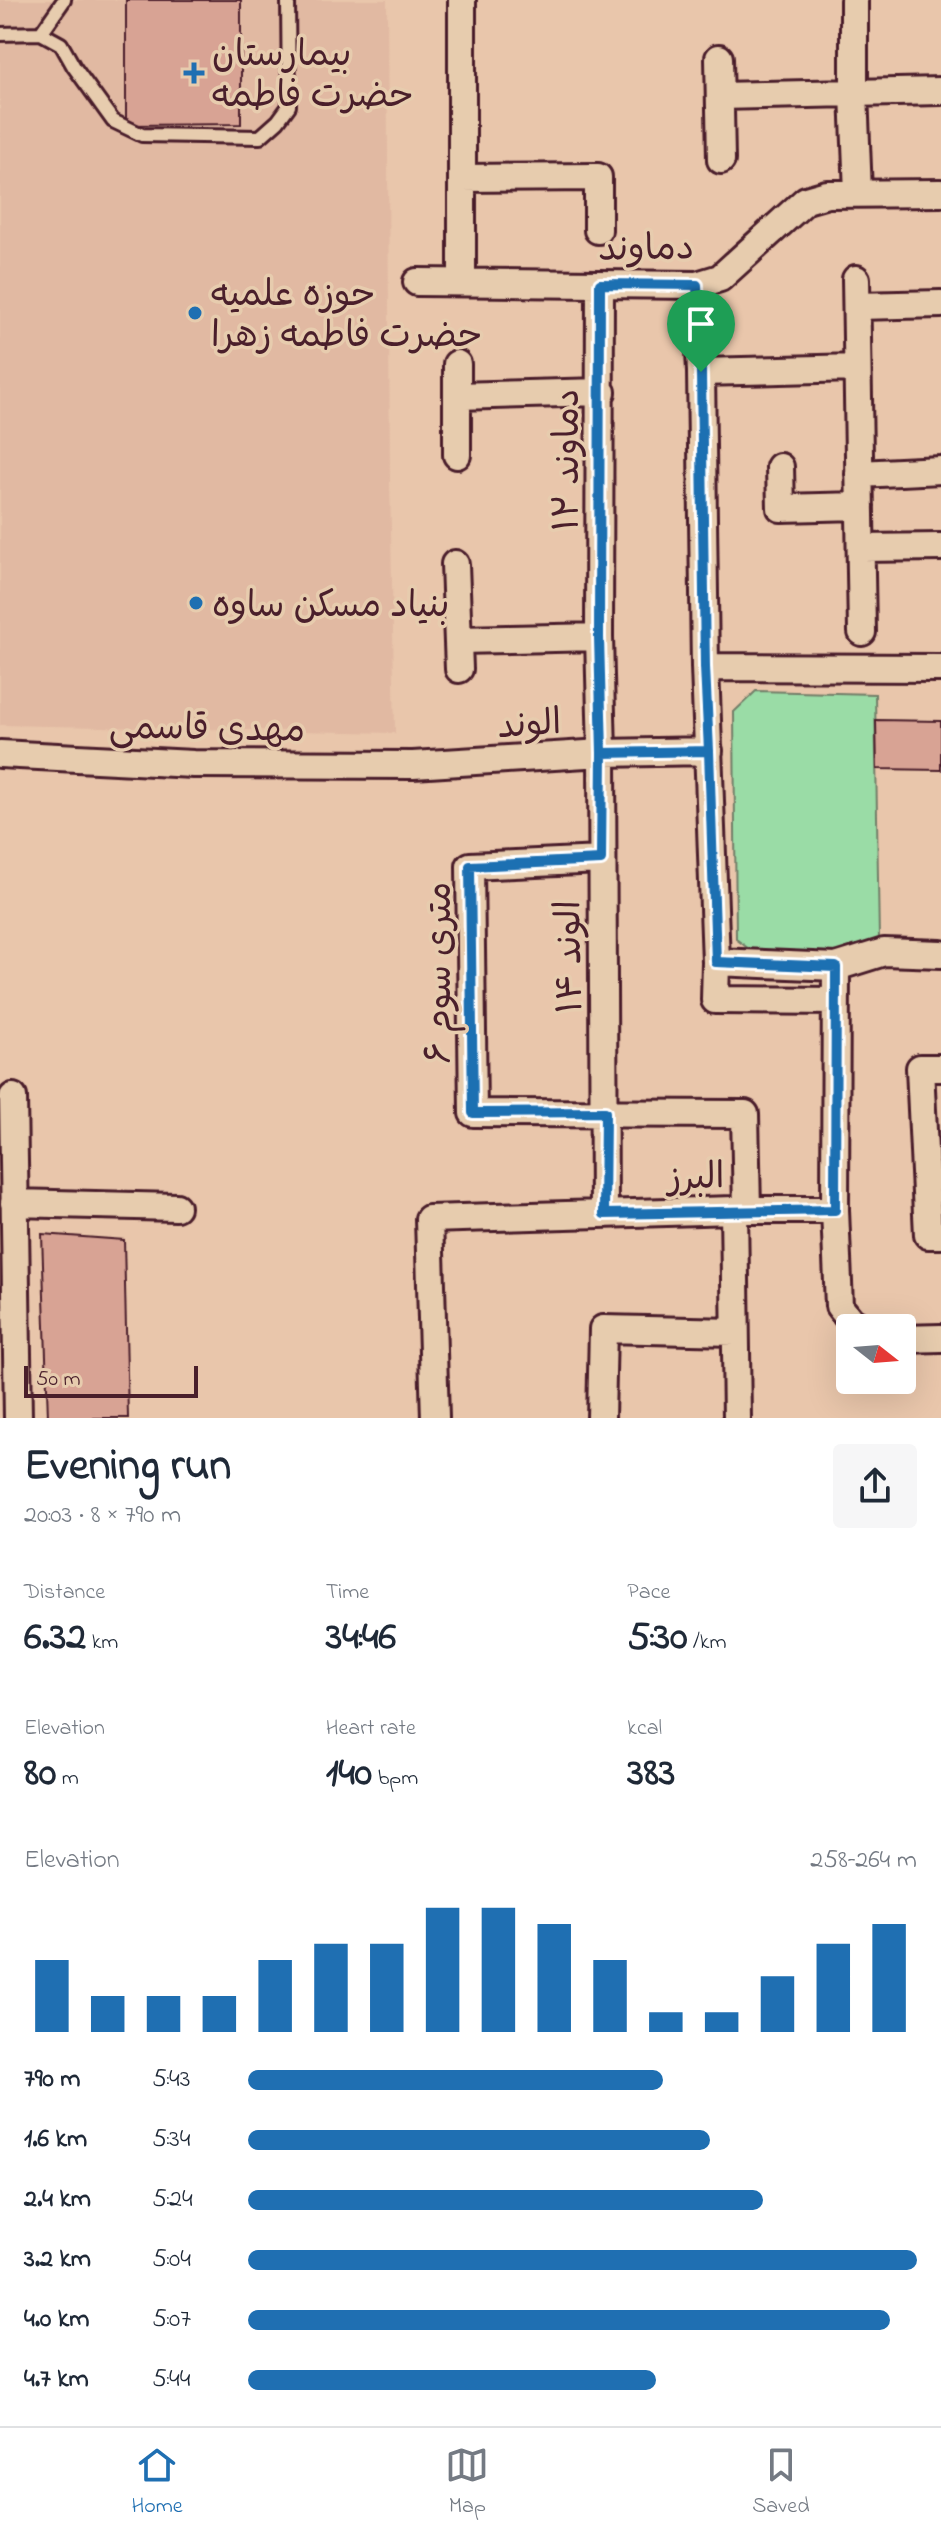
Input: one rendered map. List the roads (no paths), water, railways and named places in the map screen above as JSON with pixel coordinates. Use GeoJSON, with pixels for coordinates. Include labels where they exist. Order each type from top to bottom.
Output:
{"type":"FeatureCollection","features":[{"type":"Feature","properties":{"kind":"street"},"geometry":{"type":"LineString","coordinates":[[462,0],[462,282]]}},
{"type":"Feature","properties":{"kind":"street"},"geometry":{"type":"LineString","coordinates":[[854,0],[858,193]]}},
{"type":"Feature","properties":{"kind":"street"},"geometry":{"type":"LineString","coordinates":[[719,58],[721,160]]}},
{"type":"Feature","properties":{"kind":"street"},"geometry":{"type":"LineString","coordinates":[[720,96],[941,91]]}},
{"type":"Feature","properties":{"kind":"street"},"geometry":{"type":"LineString","coordinates":[[462,178],[598,177],[598,230]]}},
{"type":"Feature","properties":{"kind":"street","name":"دماوند"},"geometry":{"type":"LineString","coordinates":[[417,282],[697,285],[720,278],[806,200],[827,194],[941,193]]}},
{"type":"Feature","properties":{"kind":"street"},"geometry":{"type":"LineString","coordinates":[[856,279],[862,632]]}},
{"type":"Feature","properties":{"kind":"street","name":"دماوند ۱۲"},"geometry":{"type":"LineString","coordinates":[[600,284],[599,637],[602,753]]}},
{"type":"Feature","properties":{"kind":"street"},"geometry":{"type":"LineString","coordinates":[[697,285],[715,1000],[835,1001]]}},
{"type":"Feature","properties":{"kind":"street"},"geometry":{"type":"LineString","coordinates":[[857,306],[941,304]]}},
{"type":"Feature","properties":{"kind":"street"},"geometry":{"type":"LineString","coordinates":[[457,364],[457,455]]}},
{"type":"Feature","properties":{"kind":"street"},"geometry":{"type":"LineString","coordinates":[[701,372],[856,368]]}},
{"type":"Feature","properties":{"kind":"street"},"geometry":{"type":"LineString","coordinates":[[457,396],[602,392]]}},
{"type":"Feature","properties":{"kind":"street"},"geometry":{"type":"LineString","coordinates":[[780,467],[781,508],[860,506]]}},
{"type":"Feature","properties":{"kind":"street"},"geometry":{"type":"LineString","coordinates":[[859,474],[941,470]]}},
{"type":"Feature","properties":{"kind":"street"},"geometry":{"type":"LineString","coordinates":[[862,548],[941,547]]}},
{"type":"Feature","properties":{"kind":"street"},"geometry":{"type":"LineString","coordinates":[[455,564],[459,669]]}},
{"type":"Feature","properties":{"kind":"street"},"geometry":{"type":"LineString","coordinates":[[459,640],[599,637]]}},
{"type":"Feature","properties":{"kind":"street"},"geometry":{"type":"LineString","coordinates":[[705,667],[941,668]]}},
{"type":"Feature","properties":{"kind":"street","name":"الوند"},"geometry":{"type":"LineString","coordinates":[[413,765],[602,753],[709,751]]}},
{"type":"Feature","properties":{"kind":"street","name":"الوند ۱۴"},"geometry":{"type":"LineString","coordinates":[[602,753],[604,1214]]}},
{"type":"Feature","properties":{"kind":"street","name":"مهدی قاسمی"},"geometry":{"type":"LineString","coordinates":[[0,754],[193,764],[413,765]]}},
{"type":"Feature","properties":{"kind":"street","name":"۶ متری سوم"},"geometry":{"type":"LineString","coordinates":[[601,860],[470,866],[473,1113],[605,1112]]}},
{"type":"Feature","properties":{"kind":"street"},"geometry":{"type":"LineString","coordinates":[[716,962],[836,967],[884,952],[941,954]]}},
{"type":"Feature","properties":{"kind":"street"},"geometry":{"type":"LineString","coordinates":[[836,967],[835,1210],[839,1306],[845,1314]]}},
{"type":"Feature","properties":{"kind":"street"},"geometry":{"type":"LineString","coordinates":[[934,1235],[920,1068],[941,1068]]}},
{"type":"Feature","properties":{"kind":"street"},"geometry":{"type":"LineString","coordinates":[[13,1097],[18,1418]]}},
{"type":"Feature","properties":{"kind":"street"},"geometry":{"type":"LineString","coordinates":[[605,1112],[745,1114],[735,1332],[737,1418]]}},
{"type":"Feature","properties":{"kind":"street"},"geometry":{"type":"LineString","coordinates":[[14,1203],[176,1207]]}},
{"type":"Feature","properties":{"kind":"street","name":"البرز"},"geometry":{"type":"LineString","coordinates":[[435,1418],[429,1219],[835,1210]]}},
{"type":"Feature","properties":{"kind":"street"},"geometry":{"type":"LineString","coordinates":[[601,1418],[603,1329],[735,1332]]}},
{"type":"Feature","properties":{"kind":"street"},"geometry":{"type":"LineString","coordinates":[[916,1339],[941,1338]]}},
{"type":"Feature","properties":{"kind":"lane"},"geometry":{"type":"LineString","coordinates":[[41,33],[64,0]]}},
{"type":"Feature","properties":{"kind":"lane"},"geometry":{"type":"LineString","coordinates":[[0,34],[41,33],[61,44],[113,121],[142,135],[260,137],[289,106],[288,0]]}},
{"type":"Feature","properties":{"kind":"place","name":"بیمارستان حضرت فاطمه"},"geometry":{"type":"Point","coordinates":[194,73]}},
{"type":"Feature","properties":{"kind":"place","name":"حوزه علمیه حضرت فاطمه زهرا"},"geometry":{"type":"Point","coordinates":[195,313]}},
{"type":"Feature","properties":{"kind":"place","name":"بنیاد مسکن ساوه"},"geometry":{"type":"Point","coordinates":[196,603]}}]}
